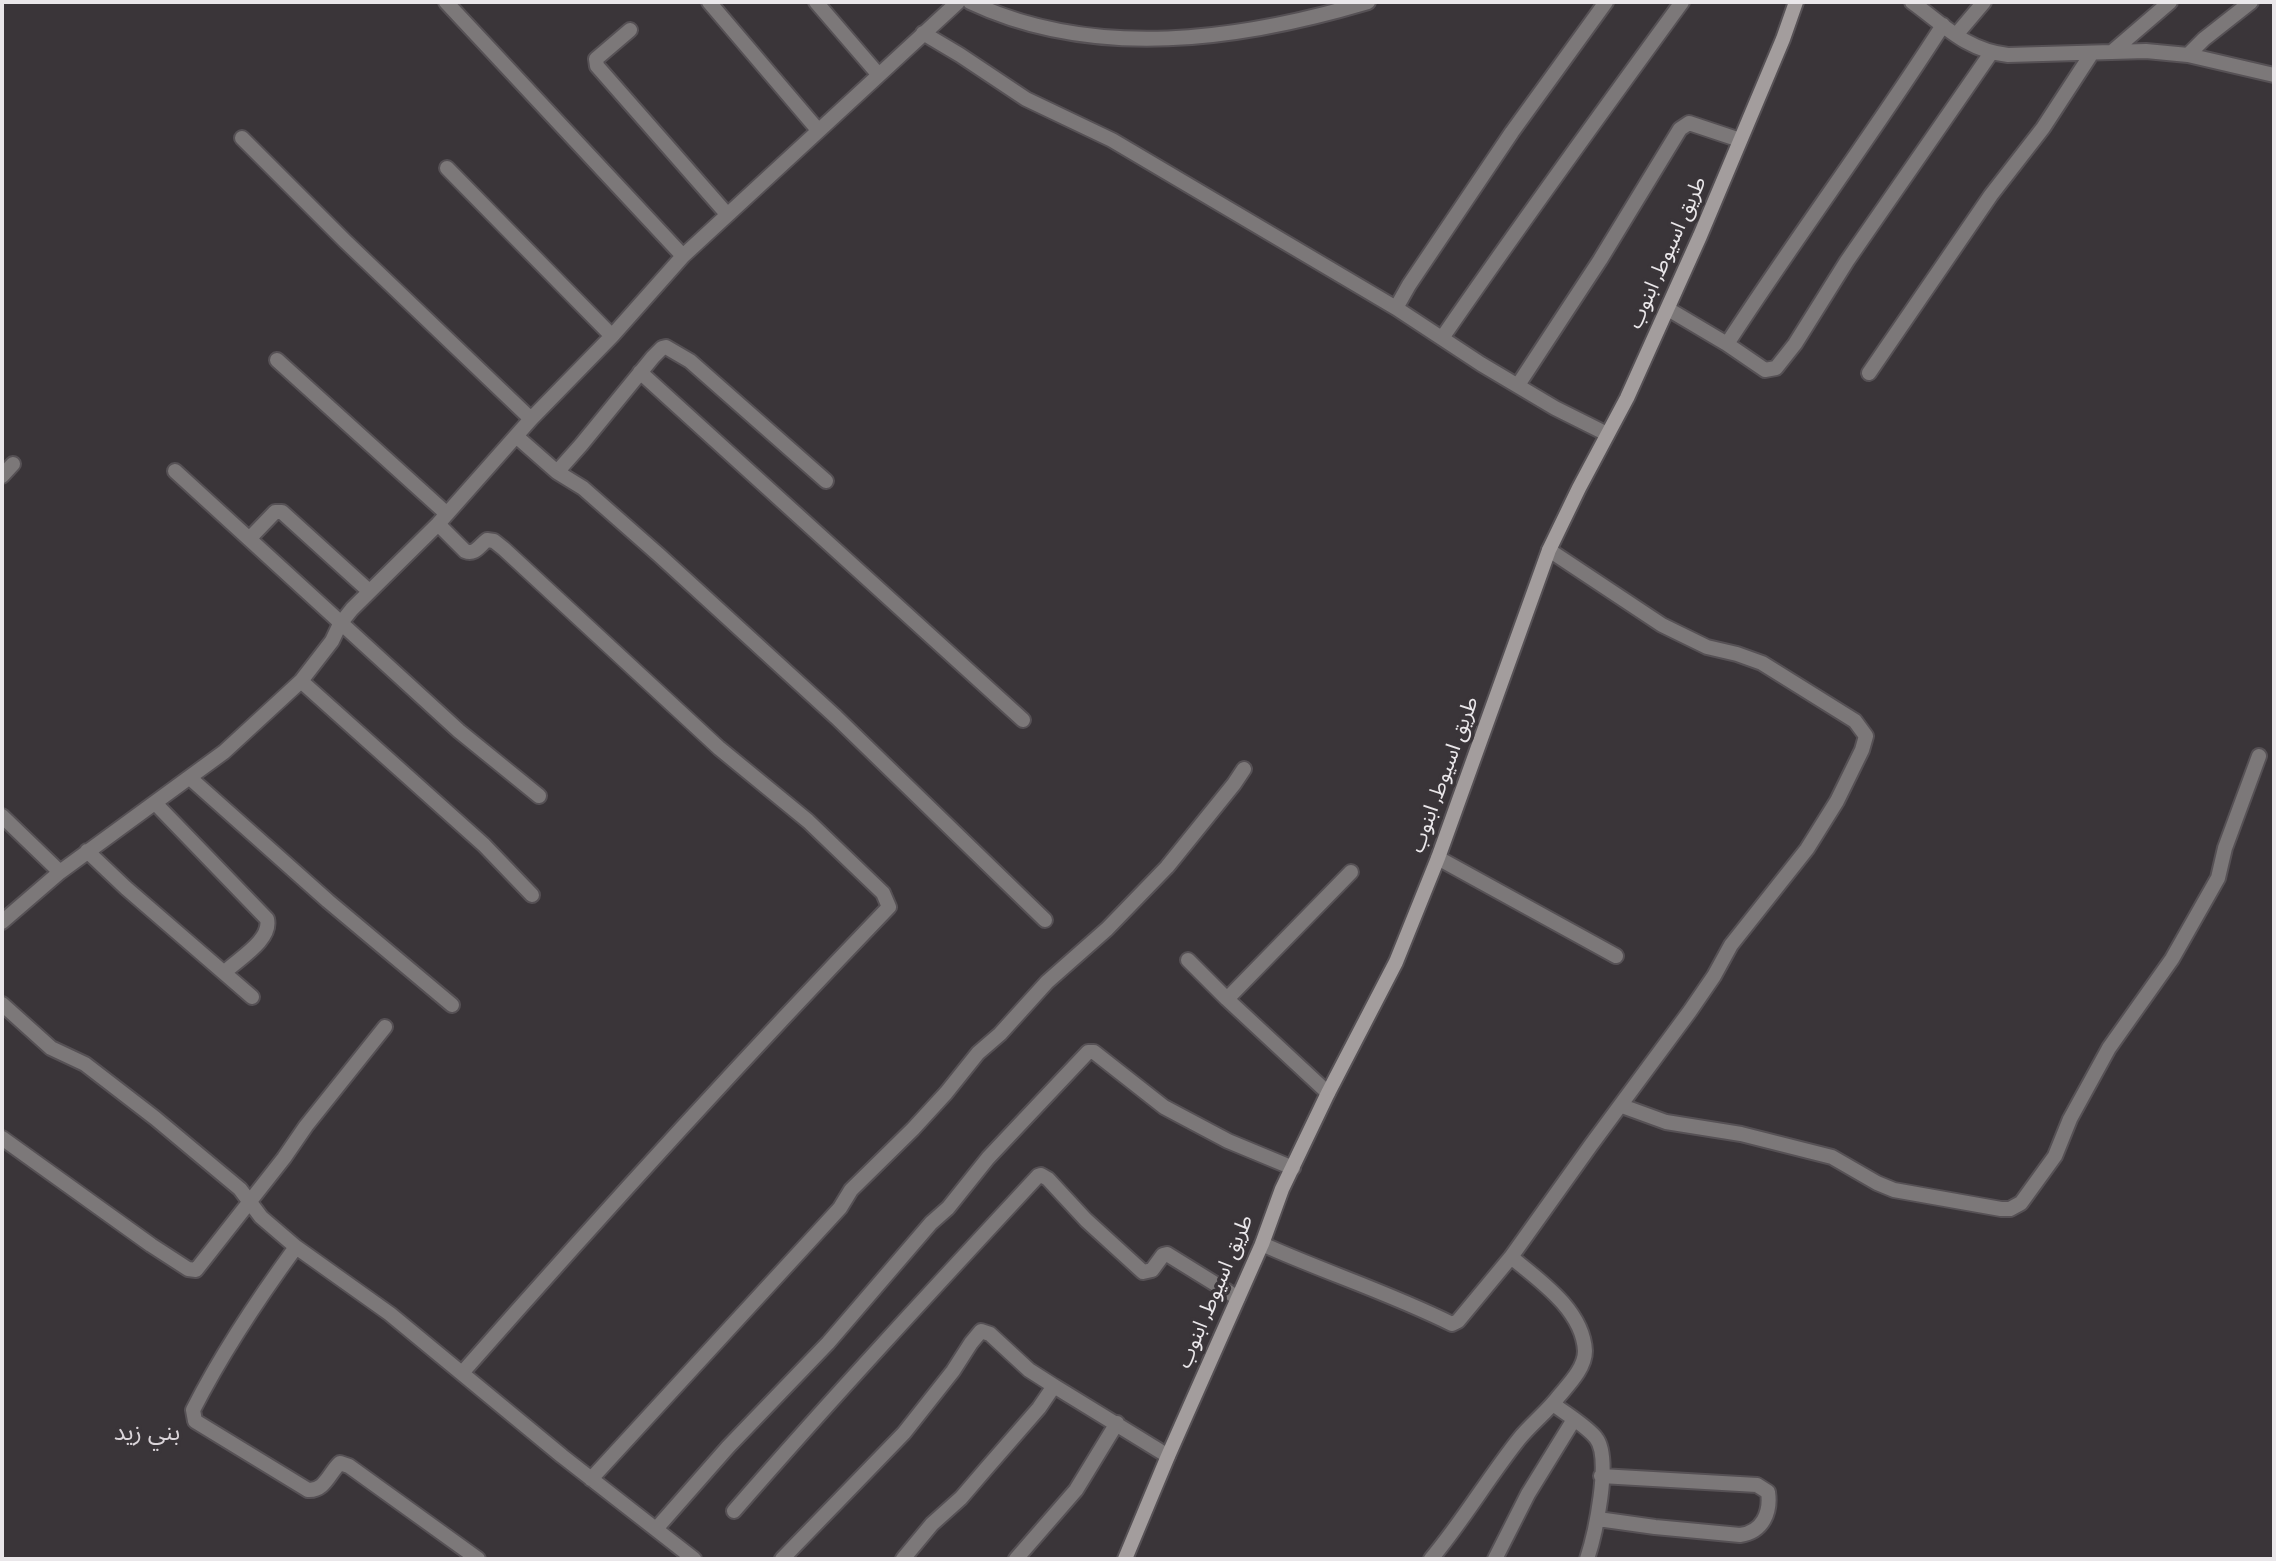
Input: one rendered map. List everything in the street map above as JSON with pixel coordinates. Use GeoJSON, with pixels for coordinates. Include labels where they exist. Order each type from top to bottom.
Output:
{"type":"FeatureCollection","features":[{"type":"Feature","properties":{"kind":"street"},"geometry":{"type":"LineString","coordinates":[[446,2],[682,256]]}},
{"type":"Feature","properties":{"kind":"street"},"geometry":{"type":"LineString","coordinates":[[709,2],[818,130]]}},
{"type":"Feature","properties":{"kind":"street"},"geometry":{"type":"LineString","coordinates":[[816,2],[878,74]]}},
{"type":"Feature","properties":{"kind":"street"},"geometry":{"type":"LineString","coordinates":[[2,922],[60,872],[224,752],[301,681],[332,640],[340,624],[443,519],[531,419],[612,336],[682,256],[958,2]]}},
{"type":"Feature","properties":{"kind":"street"},"geometry":{"type":"LineString","coordinates":[[970,2],[1026,24],[1074,35],[1118,39],[1190,38],[1248,30],[1368,2]]}},
{"type":"Feature","properties":{"kind":"street"},"geometry":{"type":"LineString","coordinates":[[1396,308],[1512,132],[1606,2]]}},
{"type":"Feature","properties":{"kind":"street"},"geometry":{"type":"LineString","coordinates":[[1442,338],[1532,208],[1682,2]]}},
{"type":"Feature","properties":{"kind":"street","name":"طريق اسيوط, ابنوب"},"geometry":{"type":"LineString","coordinates":[[1125,1559],[1262,1244],[1282,1189],[1396,962],[1438,858],[1549,550],[1627,398],[1668,309],[1783,39],[1796,2]]}},
{"type":"Feature","properties":{"kind":"street"},"geometry":{"type":"LineString","coordinates":[[1912,2],[1973,47],[1991,53],[2008,55],[2146,51],[2188,55],[2274,75]]}},
{"type":"Feature","properties":{"kind":"street"},"geometry":{"type":"LineString","coordinates":[[1955,35],[1984,2]]}},
{"type":"Feature","properties":{"kind":"street"},"geometry":{"type":"LineString","coordinates":[[2113,51],[2170,2]]}},
{"type":"Feature","properties":{"kind":"street"},"geometry":{"type":"LineString","coordinates":[[2188,55],[2203,38],[2251,2]]}},
{"type":"Feature","properties":{"kind":"street"},"geometry":{"type":"LineString","coordinates":[[1727,344],[1781,262],[1895,101],[1943,25]]}},
{"type":"Feature","properties":{"kind":"street"},"geometry":{"type":"LineString","coordinates":[[630,30],[596,59],[597,66],[726,213]]}},
{"type":"Feature","properties":{"kind":"street"},"geometry":{"type":"LineString","coordinates":[[923,33],[1026,99],[1112,140],[1396,308],[1555,408],[1607,434]]}},
{"type":"Feature","properties":{"kind":"street"},"geometry":{"type":"LineString","coordinates":[[1668,309],[1765,370],[1776,369],[1991,53]]}},
{"type":"Feature","properties":{"kind":"street"},"geometry":{"type":"LineString","coordinates":[[1869,373],[1991,195],[2043,128],[2092,53]]}},
{"type":"Feature","properties":{"kind":"street"},"geometry":{"type":"LineString","coordinates":[[1518,385],[1600,260],[1680,129],[1689,123],[1740,140]]}},
{"type":"Feature","properties":{"kind":"street"},"geometry":{"type":"LineString","coordinates":[[242,138],[531,419]]}},
{"type":"Feature","properties":{"kind":"street"},"geometry":{"type":"LineString","coordinates":[[447,168],[612,336]]}},
{"type":"Feature","properties":{"kind":"street"},"geometry":{"type":"LineString","coordinates":[[557,472],[662,348],[672,348],[826,481]]}},
{"type":"Feature","properties":{"kind":"street"},"geometry":{"type":"LineString","coordinates":[[277,360],[443,519],[469,552],[475,551],[487,540],[504,548],[710,739],[808,821],[883,893],[889,907],[589,1230],[462,1373]]}},
{"type":"Feature","properties":{"kind":"street"},"geometry":{"type":"LineString","coordinates":[[640,372],[1023,720]]}},
{"type":"Feature","properties":{"kind":"street"},"geometry":{"type":"LineString","coordinates":[[516,436],[557,472],[583,488],[836,718],[1045,920]]}},
{"type":"Feature","properties":{"kind":"street"},"geometry":{"type":"LineString","coordinates":[[2,476],[13,464]]}},
{"type":"Feature","properties":{"kind":"street"},"geometry":{"type":"LineString","coordinates":[[175,471],[459,731],[539,796]]}},
{"type":"Feature","properties":{"kind":"street"},"geometry":{"type":"LineString","coordinates":[[250,538],[275,512],[282,512],[369,592]]}},
{"type":"Feature","properties":{"kind":"street"},"geometry":{"type":"LineString","coordinates":[[1262,1244],[1411,1304],[1452,1324],[1458,1321],[1511,1257],[1709,985],[1731,945],[1807,849],[1837,800],[1862,750],[1866,736],[1855,721],[1762,663],[1737,654],[1707,648],[1662,625],[1549,550]]}},
{"type":"Feature","properties":{"kind":"street"},"geometry":{"type":"LineString","coordinates":[[301,681],[484,845],[532,895]]}},
{"type":"Feature","properties":{"kind":"street"},"geometry":{"type":"LineString","coordinates":[[1622,1106],[1665,1122],[1741,1134],[1832,1157],[1894,1190],[2001,1209],[2015,1207],[2027,1197],[2055,1156],[2070,1119],[2109,1048],[2172,959],[2218,878],[2225,848],[2259,756]]}},
{"type":"Feature","properties":{"kind":"street"},"geometry":{"type":"LineString","coordinates":[[591,1479],[841,1208],[850,1189],[905,1138],[946,1094],[978,1053],[1000,1034],[1047,982],[1107,929],[1167,867],[1244,769]]}},
{"type":"Feature","properties":{"kind":"street"},"geometry":{"type":"LineString","coordinates":[[190,778],[328,901],[452,1005]]}},
{"type":"Feature","properties":{"kind":"street"},"geometry":{"type":"LineString","coordinates":[[155,803],[267,919],[264,936],[225,972]]}},
{"type":"Feature","properties":{"kind":"street"},"geometry":{"type":"LineString","coordinates":[[2,816],[60,872]]}},
{"type":"Feature","properties":{"kind":"street"},"geometry":{"type":"LineString","coordinates":[[88,851],[126,888],[252,997]]}},
{"type":"Feature","properties":{"kind":"street"},"geometry":{"type":"LineString","coordinates":[[1438,858],[1616,956]]}},
{"type":"Feature","properties":{"kind":"street"},"geometry":{"type":"LineString","coordinates":[[1227,999],[1351,872]]}},
{"type":"Feature","properties":{"kind":"street"},"geometry":{"type":"LineString","coordinates":[[1188,960],[1328,1093]]}},
{"type":"Feature","properties":{"kind":"street"},"geometry":{"type":"LineString","coordinates":[[2,1004],[51,1048],[85,1064],[155,1118],[240,1189],[261,1217],[296,1247],[390,1314],[591,1479],[694,1559]]}},
{"type":"Feature","properties":{"kind":"street"},"geometry":{"type":"LineString","coordinates":[[2,1138],[151,1245],[192,1271],[200,1267],[385,1027]]}},
{"type":"Feature","properties":{"kind":"street"},"geometry":{"type":"LineString","coordinates":[[656,1529],[728,1447],[828,1343],[931,1223],[948,1208],[988,1158],[1088,1052],[1094,1052],[1175,1113],[1228,1141],[1293,1168]]}},
{"type":"Feature","properties":{"kind":"street"},"geometry":{"type":"LineString","coordinates":[[734,1511],[834,1395],[1038,1176],[1048,1179],[1086,1220],[1143,1272],[1152,1270],[1163,1255],[1167,1254],[1238,1298]]}},
{"type":"Feature","properties":{"kind":"street"},"geometry":{"type":"LineString","coordinates":[[296,1247],[238,1331],[200,1395],[193,1410],[195,1421],[308,1490],[322,1486],[340,1463],[349,1466],[478,1559]]}},
{"type":"Feature","properties":{"kind":"street"},"geometry":{"type":"LineString","coordinates":[[1431,1559],[1521,1437],[1553,1404],[1583,1362],[1583,1340],[1574,1319],[1551,1290],[1511,1257]]}},
{"type":"Feature","properties":{"kind":"street"},"geometry":{"type":"LineString","coordinates":[[782,1559],[904,1433],[981,1331],[990,1334],[1029,1370],[1168,1456]]}},
{"type":"Feature","properties":{"kind":"street"},"geometry":{"type":"LineString","coordinates":[[903,1559],[932,1524],[961,1498],[1039,1408],[1054,1386]]}},
{"type":"Feature","properties":{"kind":"street"},"geometry":{"type":"LineString","coordinates":[[1553,1404],[1594,1435],[1600,1444],[1602,1456],[1598,1519],[1587,1559]]}},
{"type":"Feature","properties":{"kind":"street"},"geometry":{"type":"LineString","coordinates":[[1495,1559],[1528,1494],[1573,1421]]}},
{"type":"Feature","properties":{"kind":"street"},"geometry":{"type":"LineString","coordinates":[[1016,1559],[1076,1490],[1117,1423]]}},
{"type":"Feature","properties":{"kind":"street"},"geometry":{"type":"LineString","coordinates":[[1598,1519],[1740,1535],[1747,1534],[1762,1523],[1768,1514],[1769,1501],[1768,1492],[1758,1485],[1601,1476]]}},
{"type":"Feature","properties":{"kind":"district","name":"بني زيد"},"geometry":{"type":"Point","coordinates":[147,1434]}}]}
